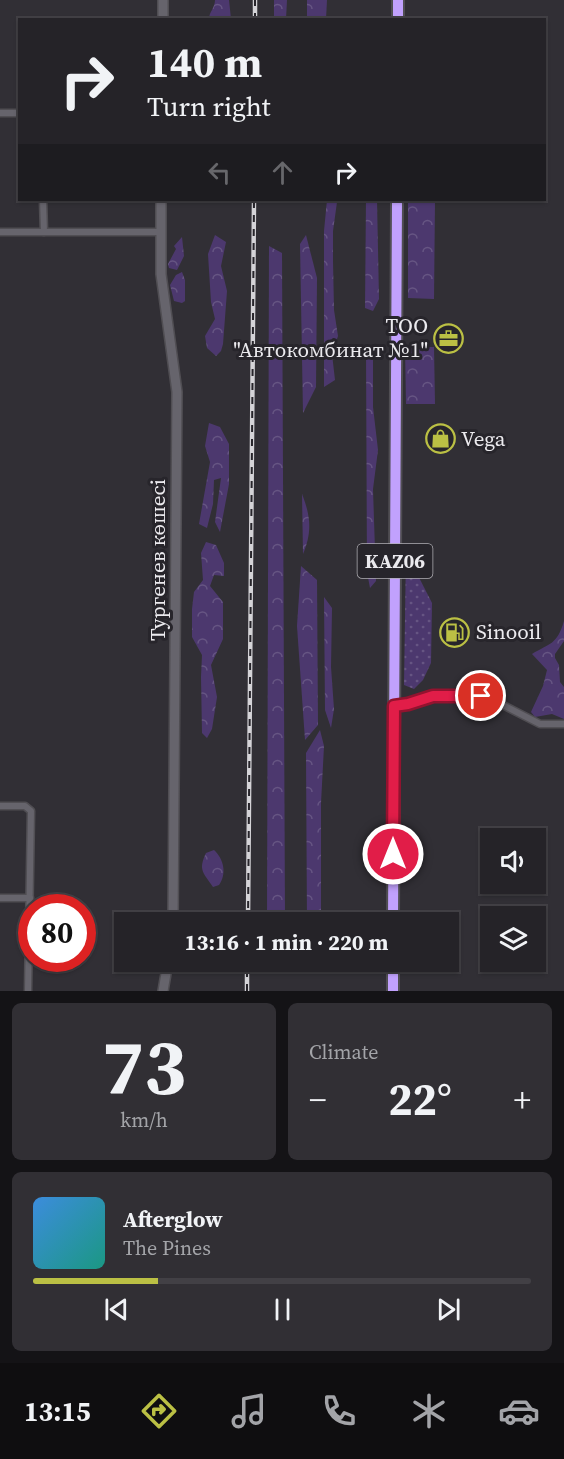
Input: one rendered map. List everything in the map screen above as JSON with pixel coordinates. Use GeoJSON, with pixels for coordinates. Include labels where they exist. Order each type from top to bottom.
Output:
{"type":"FeatureCollection","features":[{"type":"Feature","properties":{"kind":"highway"},"geometry":{"type":"LineString","coordinates":[[398,0],[398,18]]}},
{"type":"Feature","properties":{"kind":"highway","name":"KАZ06"},"geometry":{"type":"LineString","coordinates":[[393,912],[397,201]]}},
{"type":"Feature","properties":{"kind":"highway"},"geometry":{"type":"LineString","coordinates":[[393,972],[393,991]]}},
{"type":"Feature","properties":{"kind":"main road"},"geometry":{"type":"LineString","coordinates":[[163,0],[163,18]]}},
{"type":"Feature","properties":{"kind":"main road","name":"Тургенев көшесі"},"geometry":{"type":"LineString","coordinates":[[161,201],[161,274],[177,392],[173,912]]}},
{"type":"Feature","properties":{"kind":"main road"},"geometry":{"type":"LineString","coordinates":[[163,991],[166,972]]}},
{"type":"Feature","properties":{"kind":"street"},"geometry":{"type":"LineString","coordinates":[[0,113],[18,113]]}},
{"type":"Feature","properties":{"kind":"street"},"geometry":{"type":"LineString","coordinates":[[43,201],[44,232]]}},
{"type":"Feature","properties":{"kind":"street"},"geometry":{"type":"LineString","coordinates":[[0,232],[161,232]]}},
{"type":"Feature","properties":{"kind":"street"},"geometry":{"type":"LineString","coordinates":[[394,706],[433,696],[481,696],[540,724],[564,724]]}},
{"type":"Feature","properties":{"kind":"street"},"geometry":{"type":"LineString","coordinates":[[0,806],[25,806],[31,812],[30,894]]}},
{"type":"Feature","properties":{"kind":"street"},"geometry":{"type":"LineString","coordinates":[[0,898],[18,898]]}},
{"type":"Feature","properties":{"kind":"street"},"geometry":{"type":"LineString","coordinates":[[28,972],[28,991]]}},
{"type":"Feature","properties":{"kind":"green space"},"geometry":{"type":"Polygon","coordinates":[[[215,0],[229,0],[231,18],[209,18],[215,0]]]}},
{"type":"Feature","properties":{"kind":"green space"},"geometry":{"type":"Polygon","coordinates":[[[274,0],[287,0],[286,18],[274,18],[274,0]]]}},
{"type":"Feature","properties":{"kind":"green space"},"geometry":{"type":"Polygon","coordinates":[[[307,0],[327,0],[326,18],[307,18],[307,0]]]}},
{"type":"Feature","properties":{"kind":"green space"},"geometry":{"type":"Polygon","coordinates":[[[327,201],[337,201],[333,231],[334,310],[338,336],[332,354],[335,380],[324,387],[324,231],[327,201]]]}},
{"type":"Feature","properties":{"kind":"green space"},"geometry":{"type":"Polygon","coordinates":[[[366,201],[377,201],[379,299],[373,311],[365,308],[366,201]]]}},
{"type":"Feature","properties":{"kind":"green space"},"geometry":{"type":"Polygon","coordinates":[[[408,201],[435,201],[434,299],[408,298],[408,201]]]}},
{"type":"Feature","properties":{"kind":"green space"},"geometry":{"type":"Polygon","coordinates":[[[215,235],[226,242],[221,266],[227,291],[223,344],[216,356],[207,348],[205,336],[215,319],[211,302],[208,254],[215,235]]]}},
{"type":"Feature","properties":{"kind":"green space"},"geometry":{"type":"Polygon","coordinates":[[[306,235],[317,278],[316,387],[303,413],[300,244],[306,235]]]}},
{"type":"Feature","properties":{"kind":"green space"},"geometry":{"type":"Polygon","coordinates":[[[182,237],[184,256],[177,270],[169,268],[168,264],[176,249],[174,246],[182,237]]]}},
{"type":"Feature","properties":{"kind":"green space"},"geometry":{"type":"Polygon","coordinates":[[[269,246],[282,253],[285,912],[267,912],[269,246]]]}},
{"type":"Feature","properties":{"kind":"green space"},"geometry":{"type":"Polygon","coordinates":[[[182,272],[185,280],[185,301],[182,303],[174,301],[170,285],[176,275],[182,272]]]}},
{"type":"Feature","properties":{"kind":"green space"},"geometry":{"type":"Polygon","coordinates":[[[369,346],[373,351],[373,407],[378,450],[373,489],[376,581],[370,588],[367,572],[366,348],[369,346]]]}},
{"type":"Feature","properties":{"kind":"green space"},"geometry":{"type":"Polygon","coordinates":[[[405,347],[434,347],[435,404],[406,404],[405,347]]]}},
{"type":"Feature","properties":{"kind":"green space"},"geometry":{"type":"Polygon","coordinates":[[[209,423],[220,427],[229,444],[229,484],[220,532],[215,522],[221,478],[214,480],[213,504],[207,528],[199,524],[210,462],[205,446],[209,423]]]}},
{"type":"Feature","properties":{"kind":"green space"},"geometry":{"type":"Polygon","coordinates":[[[302,494],[309,524],[308,539],[303,554],[302,494]]]}},
{"type":"Feature","properties":{"kind":"green space"},"geometry":{"type":"Polygon","coordinates":[[[206,542],[216,545],[224,563],[224,576],[214,575],[210,586],[223,602],[223,639],[211,665],[217,697],[212,729],[207,738],[202,733],[202,655],[192,637],[194,592],[203,580],[201,553],[206,542]]]}},
{"type":"Feature","properties":{"kind":"green space"},"geometry":{"type":"Polygon","coordinates":[[[406,552],[432,603],[431,663],[423,680],[414,689],[404,685],[406,552]]]}},
{"type":"Feature","properties":{"kind":"green space"},"geometry":{"type":"Polygon","coordinates":[[[301,566],[317,580],[318,725],[305,740],[297,626],[301,566]]]}},
{"type":"Feature","properties":{"kind":"green space"},"geometry":{"type":"Polygon","coordinates":[[[324,597],[332,608],[331,667],[334,709],[331,728],[325,710],[324,597]]]}},
{"type":"Feature","properties":{"kind":"green space"},"geometry":{"type":"Polygon","coordinates":[[[564,621],[564,641],[555,654],[555,658],[559,665],[560,682],[564,687],[564,719],[552,714],[535,717],[531,712],[543,686],[547,670],[532,654],[556,639],[564,621]]]}},
{"type":"Feature","properties":{"kind":"green space"},"geometry":{"type":"Polygon","coordinates":[[[320,730],[324,746],[321,803],[321,912],[307,912],[306,753],[320,730]]]}},
{"type":"Feature","properties":{"kind":"green space"},"geometry":{"type":"Polygon","coordinates":[[[214,850],[220,858],[224,871],[219,885],[213,887],[202,867],[206,853],[214,850]]]}},
{"type":"Feature","properties":{"kind":"railway"},"geometry":{"type":"LineString","coordinates":[[255,0],[255,18]]}},
{"type":"Feature","properties":{"kind":"railway"},"geometry":{"type":"LineString","coordinates":[[248,912],[254,201]]}},
{"type":"Feature","properties":{"kind":"railway"},"geometry":{"type":"LineString","coordinates":[[247,972],[247,991]]}},
{"type":"Feature","properties":{"kind":"place","name":"ТОО \"Автокомбинат №1\""},"geometry":{"type":"Point","coordinates":[449,338]}},
{"type":"Feature","properties":{"kind":"place","name":"Vega"},"geometry":{"type":"Point","coordinates":[440,439]}},
{"type":"Feature","properties":{"kind":"place","name":"Sinooil"},"geometry":{"type":"Point","coordinates":[455,632]}},
{"type":"Feature","properties":{"kind":"route"},"geometry":{"type":"LineString","coordinates":[[393,854],[394,706],[433,696],[481,696]]}}]}
